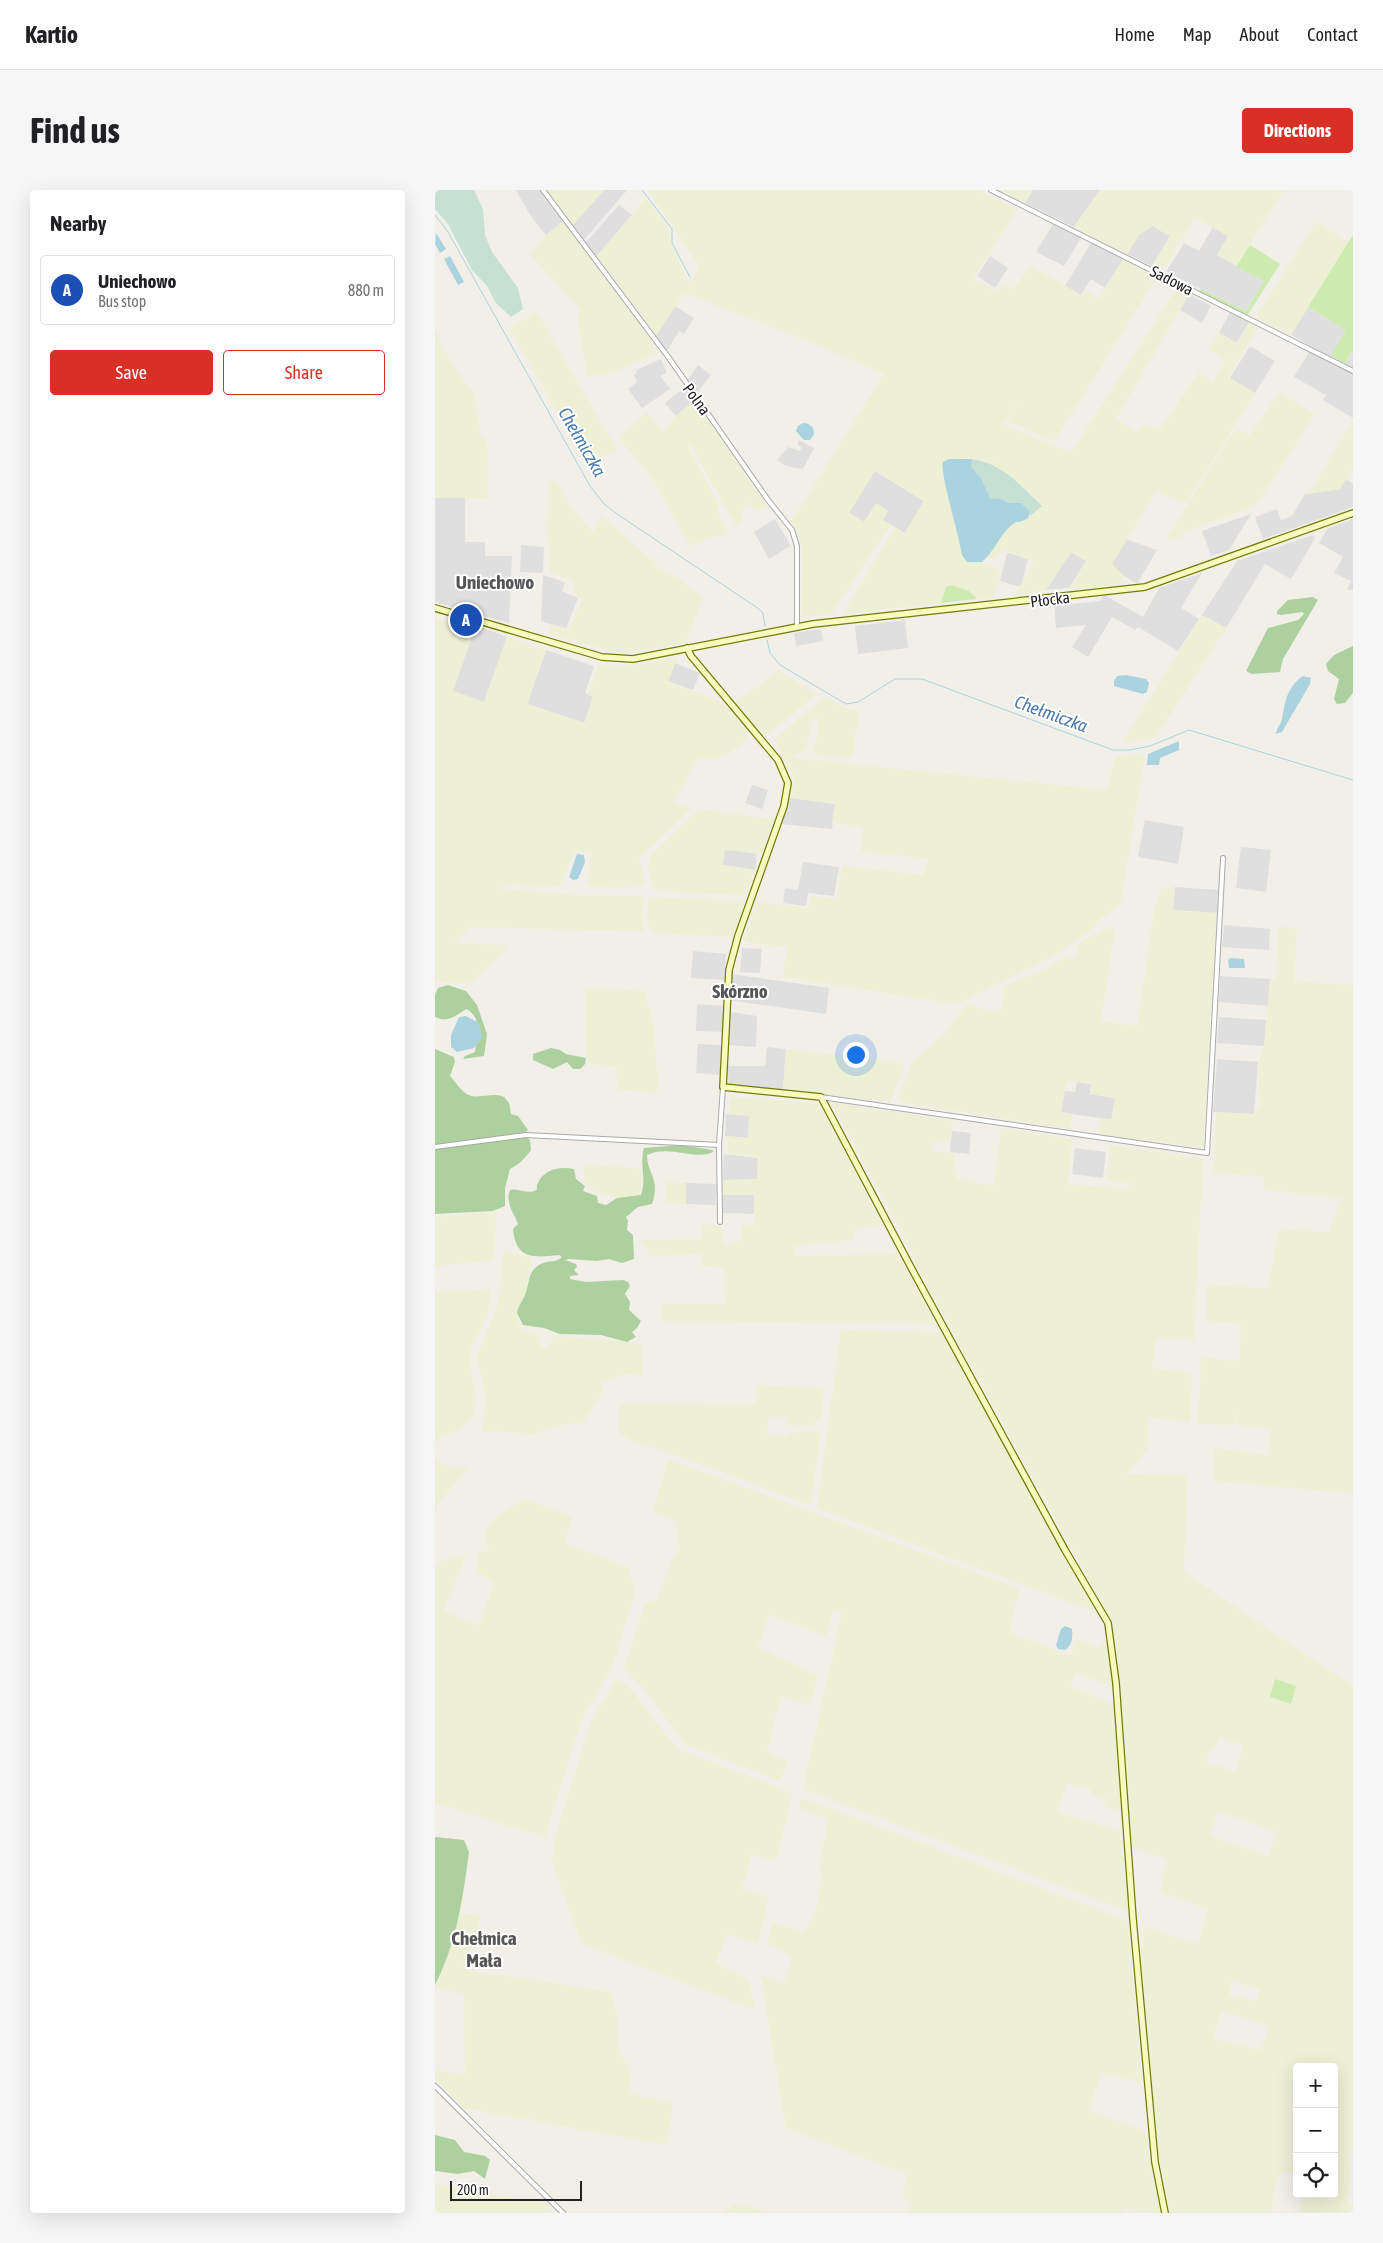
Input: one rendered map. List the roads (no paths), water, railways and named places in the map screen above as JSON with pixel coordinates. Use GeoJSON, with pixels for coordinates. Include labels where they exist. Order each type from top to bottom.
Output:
{"type":"FeatureCollection","features":[{"type":"Feature","properties":{"kind":"street","name":"Polna"},"geometry":{"type":"LineString","coordinates":[[543,190],[669,358],[768,500],[792,530],[797,546],[797,627]]}},
{"type":"Feature","properties":{"kind":"street","name":"Sadowa"},"geometry":{"type":"LineString","coordinates":[[991,190],[1353,371]]}},
{"type":"Feature","properties":{"kind":"street","name":"Płocka"},"geometry":{"type":"LineString","coordinates":[[435,608],[611,658],[633,659],[797,627],[1145,587],[1353,513]]}},
{"type":"Feature","properties":{"kind":"street"},"geometry":{"type":"LineString","coordinates":[[687,648],[691,656],[778,760],[788,783],[784,806],[738,936],[729,970],[719,1145],[720,1222]]}},
{"type":"Feature","properties":{"kind":"street"},"geometry":{"type":"LineString","coordinates":[[723,1087],[821,1097],[1207,1153],[1223,858]]}},
{"type":"Feature","properties":{"kind":"street"},"geometry":{"type":"LineString","coordinates":[[821,1097],[918,1281],[1060,1542],[1108,1623],[1116,1683],[1133,1919],[1155,2162],[1165,2213]]}},
{"type":"Feature","properties":{"kind":"street"},"geometry":{"type":"LineString","coordinates":[[435,1147],[526,1135],[719,1145]]}},
{"type":"Feature","properties":{"kind":"street"},"geometry":{"type":"LineString","coordinates":[[435,2086],[563,2213]]}},
{"type":"Feature","properties":{"kind":"water"},"geometry":{"type":"Polygon","coordinates":[[[436,233],[446,249],[440,253],[435,244],[436,233]]]}},
{"type":"Feature","properties":{"kind":"water"},"geometry":{"type":"Polygon","coordinates":[[[450,256],[464,282],[458,285],[444,259],[450,256]]]}},
{"type":"Feature","properties":{"kind":"water"},"geometry":{"type":"Polygon","coordinates":[[[803,423],[810,425],[813,429],[814,434],[810,440],[804,440],[796,431],[798,426],[803,423]]]}},
{"type":"Feature","properties":{"kind":"water"},"geometry":{"type":"Polygon","coordinates":[[[949,459],[972,459],[971,467],[981,478],[990,498],[1001,499],[1008,503],[1021,503],[1030,512],[1028,518],[1010,526],[982,562],[967,562],[962,555],[944,478],[943,462],[949,459]]]}},
{"type":"Feature","properties":{"kind":"water"},"geometry":{"type":"Polygon","coordinates":[[[1126,675],[1146,679],[1149,683],[1147,692],[1143,694],[1114,686],[1117,676],[1126,675]]]}},
{"type":"Feature","properties":{"kind":"water"},"geometry":{"type":"Polygon","coordinates":[[[1303,676],[1311,678],[1310,684],[1282,732],[1276,734],[1290,690],[1303,676]]]}},
{"type":"Feature","properties":{"kind":"water"},"geometry":{"type":"Polygon","coordinates":[[[1179,741],[1179,750],[1160,758],[1159,765],[1147,765],[1148,754],[1179,741]]]}},
{"type":"Feature","properties":{"kind":"water"},"geometry":{"type":"Polygon","coordinates":[[[577,854],[584,855],[585,862],[578,879],[573,880],[569,877],[577,854]]]}},
{"type":"Feature","properties":{"kind":"water"},"geometry":{"type":"Polygon","coordinates":[[[1230,958],[1244,959],[1245,968],[1229,968],[1228,960],[1230,958]]]}},
{"type":"Feature","properties":{"kind":"water"},"geometry":{"type":"Polygon","coordinates":[[[466,1016],[479,1023],[482,1038],[474,1048],[457,1052],[451,1047],[451,1035],[459,1017],[466,1016]]]}},
{"type":"Feature","properties":{"kind":"water"},"geometry":{"type":"Polygon","coordinates":[[[1065,1626],[1072,1629],[1071,1641],[1065,1650],[1058,1649],[1056,1645],[1061,1629],[1065,1626]]]}},
{"type":"Feature","properties":{"kind":"waterway"},"geometry":{"type":"LineString","coordinates":[[642,190],[672,229],[672,243],[690,277]]}},
{"type":"Feature","properties":{"kind":"waterway","name":"Chełmiczka"},"geometry":{"type":"LineString","coordinates":[[435,215],[448,232],[590,486],[604,504],[759,609],[763,613],[765,626]]}},
{"type":"Feature","properties":{"kind":"waterway","name":"Chełmiczka"},"geometry":{"type":"LineString","coordinates":[[767,640],[770,653],[780,665],[846,704],[858,702],[895,679],[922,679],[1113,750],[1130,750],[1150,746],[1189,730],[1353,780]]}},
{"type":"Feature","properties":{"kind":"place","name":"Uniechowo"},"geometry":{"type":"Point","coordinates":[466,620]}},
{"type":"Feature","properties":{"kind":"district","name":"Uniechowo"},"geometry":{"type":"Point","coordinates":[495,582]}},
{"type":"Feature","properties":{"kind":"district","name":"Skórzno"},"geometry":{"type":"Point","coordinates":[740,991]}},
{"type":"Feature","properties":{"kind":"district","name":"Chełmica Mała"},"geometry":{"type":"Point","coordinates":[484,1949]}}]}
